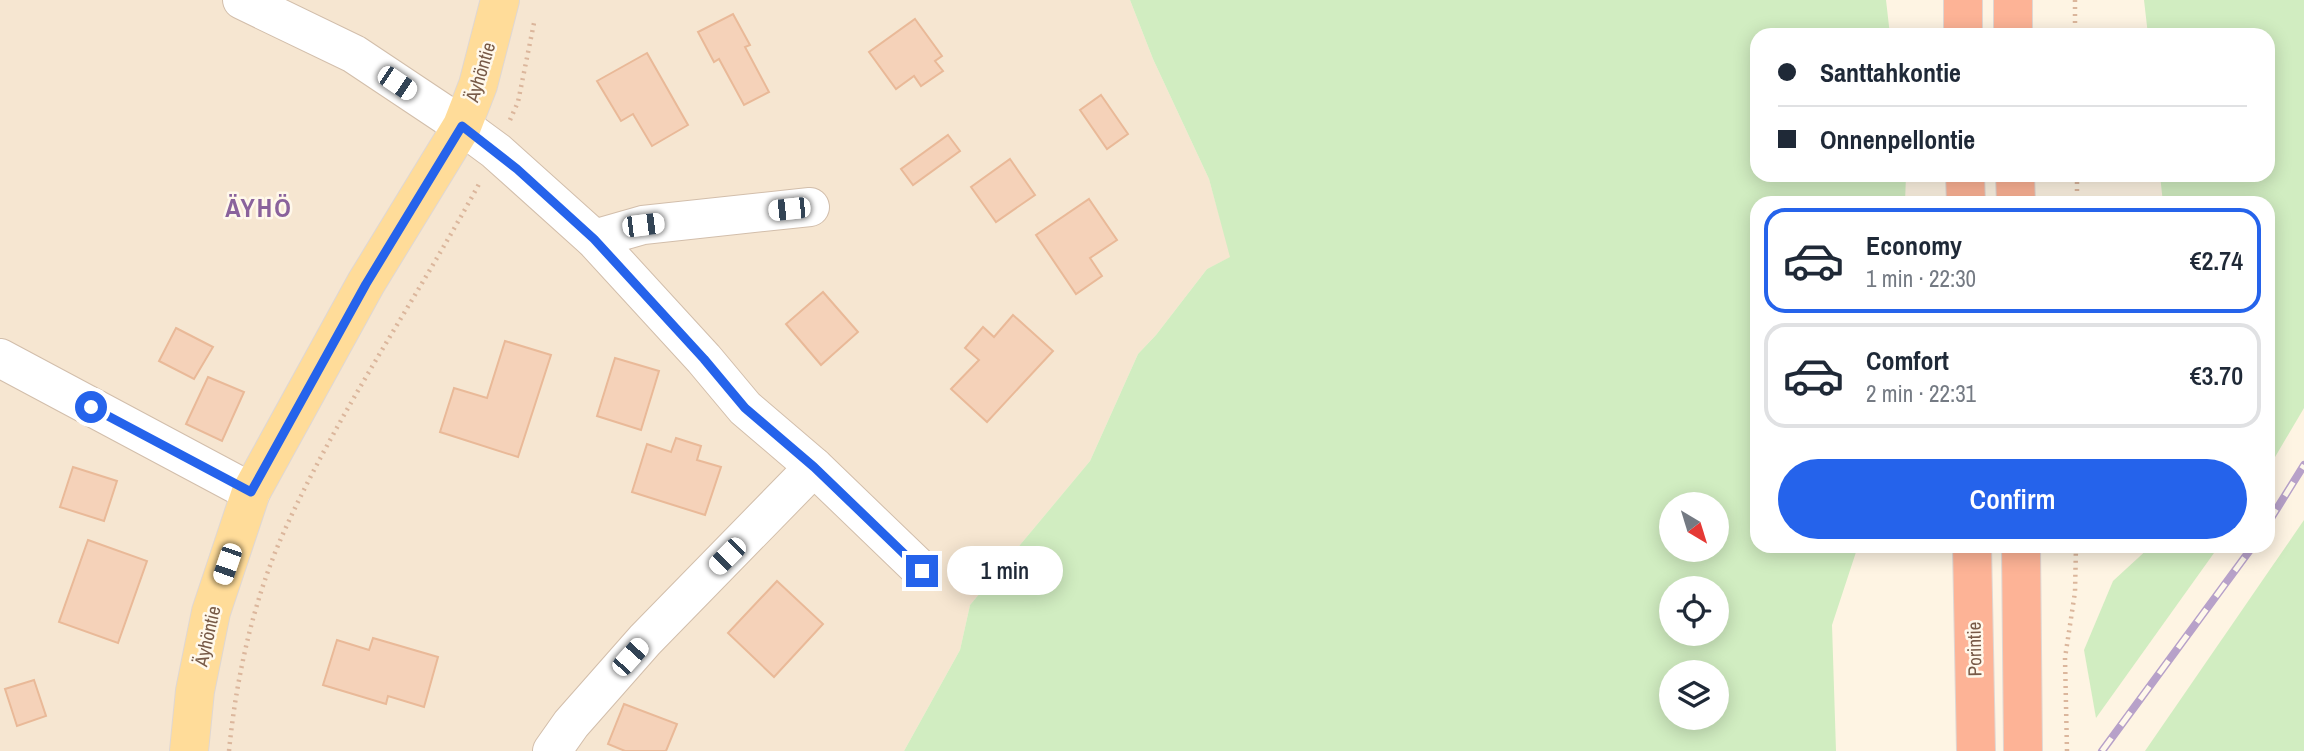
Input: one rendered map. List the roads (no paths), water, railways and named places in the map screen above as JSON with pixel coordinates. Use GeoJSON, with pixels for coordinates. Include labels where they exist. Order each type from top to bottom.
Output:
{"type":"FeatureCollection","features":[{"type":"Feature","properties":{"kind":"highway"},"geometry":{"type":"LineString","coordinates":[[1963,0],[1963,28]]}},
{"type":"Feature","properties":{"kind":"highway"},"geometry":{"type":"LineString","coordinates":[[2013,0],[2013,28]]}},
{"type":"Feature","properties":{"kind":"highway","name":"Porintie"},"geometry":{"type":"LineString","coordinates":[[1972,553],[1976,751]]}},
{"type":"Feature","properties":{"kind":"highway"},"geometry":{"type":"LineString","coordinates":[[2021,553],[2023,751]]}},
{"type":"Feature","properties":{"kind":"main road","name":"Äyhöntie"},"geometry":{"type":"LineString","coordinates":[[189,751],[195,691],[211,612],[251,492],[366,284],[462,126],[485,60],[517,6]]}},
{"type":"Feature","properties":{"kind":"street"},"geometry":{"type":"LineString","coordinates":[[242,0],[354,54],[496,152],[594,239],[745,408],[814,467],[922,571]]}},
{"type":"Feature","properties":{"kind":"street"},"geometry":{"type":"LineString","coordinates":[[594,239],[643,225],[810,207]]}},
{"type":"Feature","properties":{"kind":"street"},"geometry":{"type":"LineString","coordinates":[[0,358],[251,492]]}},
{"type":"Feature","properties":{"kind":"street"},"geometry":{"type":"LineString","coordinates":[[552,751],[571,724],[645,640],[814,467]]}},
{"type":"Feature","properties":{"kind":"railway"},"geometry":{"type":"LineString","coordinates":[[2275,512],[2304,465]]}},
{"type":"Feature","properties":{"kind":"railway"},"geometry":{"type":"LineString","coordinates":[[2102,751],[2248,553]]}},
{"type":"Feature","properties":{"kind":"district","name":"ÄYHÖ"},"geometry":{"type":"Point","coordinates":[259,208]}}]}
